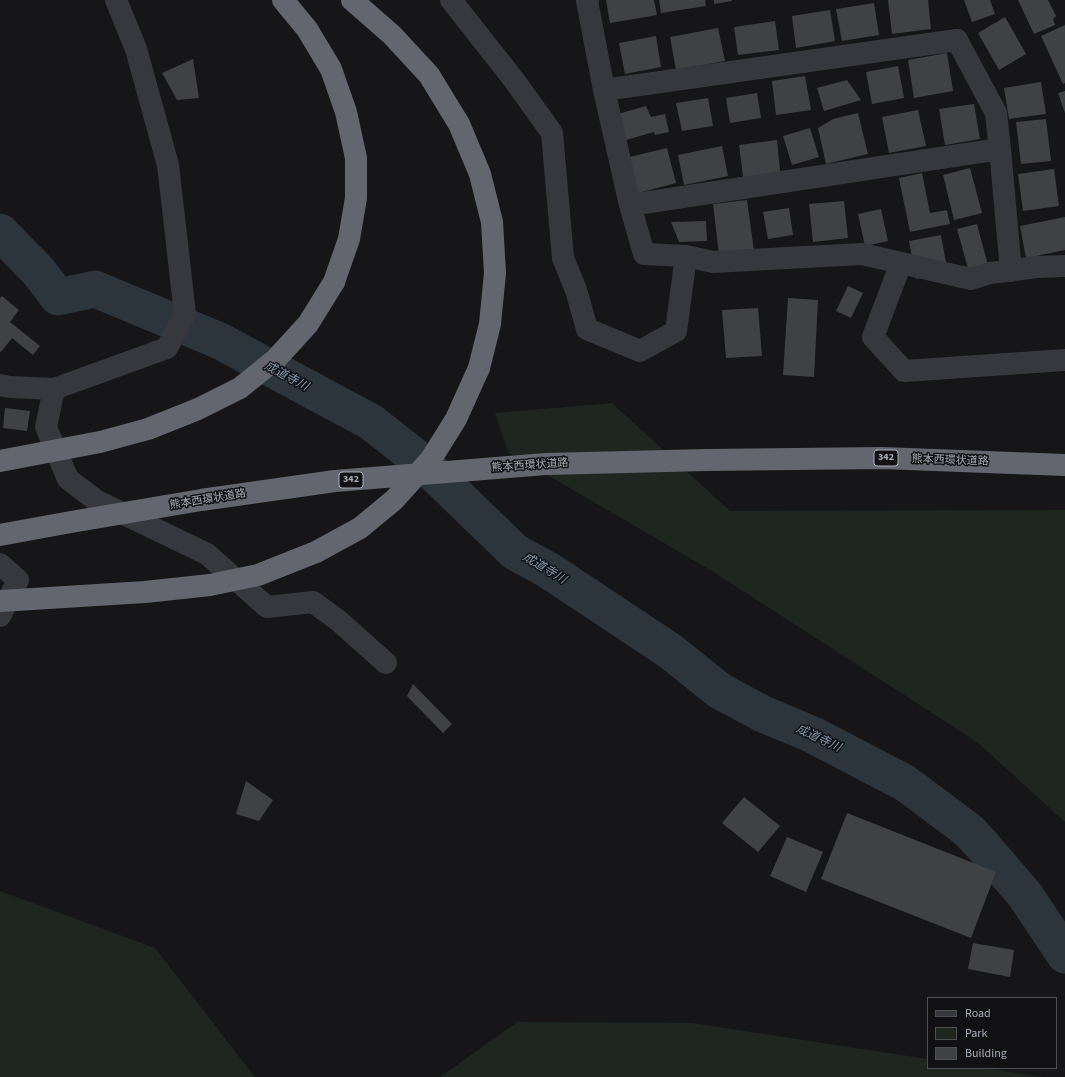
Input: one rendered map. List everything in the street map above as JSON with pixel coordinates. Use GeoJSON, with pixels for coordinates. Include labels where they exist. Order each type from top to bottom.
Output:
{"type":"FeatureCollection","features":[{"type":"Feature","properties":{"kind":"highway"},"geometry":{"type":"LineString","coordinates":[[0,461],[100,442],[148,429],[198,409],[240,388],[276,359],[308,324],[334,282],[350,239],[356,198],[356,158],[346,112],[331,69],[307,29],[283,0]]}},
{"type":"Feature","properties":{"kind":"highway"},"geometry":{"type":"LineString","coordinates":[[0,601],[145,592],[210,585],[258,575],[316,552],[360,528],[394,500],[431,459],[456,419],[479,368],[490,324],[495,273],[492,222],[480,174],[460,124],[429,75],[392,35],[352,0]]}},
{"type":"Feature","properties":{"kind":"highway","name":"熊本西環状道路"},"geometry":{"type":"LineString","coordinates":[[0,536],[71,522],[194,502],[335,482],[546,464],[882,458],[1065,466]]}},
{"type":"Feature","properties":{"kind":"street"},"geometry":{"type":"LineString","coordinates":[[0,385],[10,387],[54,389],[166,348],[185,314],[168,165],[136,48],[116,0]]}},
{"type":"Feature","properties":{"kind":"street"},"geometry":{"type":"LineString","coordinates":[[441,0],[456,6],[514,80],[552,133],[563,258],[576,290],[587,329],[640,351],[676,331],[686,256]]}},
{"type":"Feature","properties":{"kind":"street"},"geometry":{"type":"LineString","coordinates":[[587,0],[604,90],[630,205],[644,254],[686,256],[713,262],[862,254],[971,279],[990,273],[1037,267],[1065,266]]}},
{"type":"Feature","properties":{"kind":"street"},"geometry":{"type":"LineString","coordinates":[[604,90],[956,40],[996,113],[1011,271]]}},
{"type":"Feature","properties":{"kind":"street"},"geometry":{"type":"LineString","coordinates":[[630,205],[1000,149]]}},
{"type":"Feature","properties":{"kind":"street"},"geometry":{"type":"LineString","coordinates":[[901,263],[873,336],[904,371],[1065,360]]}},
{"type":"Feature","properties":{"kind":"street"},"geometry":{"type":"LineString","coordinates":[[54,389],[46,427],[68,479],[97,501],[207,554],[267,607],[314,602],[339,620],[386,663]]}},
{"type":"Feature","properties":{"kind":"street"},"geometry":{"type":"LineString","coordinates":[[0,564],[18,580],[0,616]]}},
{"type":"Feature","properties":{"kind":"green space"},"geometry":{"type":"Polygon","coordinates":[[[612,403],[730,511],[1065,510],[1065,822],[977,742],[712,571],[508,452],[495,413],[612,403]]]}},
{"type":"Feature","properties":{"kind":"green space"},"geometry":{"type":"Polygon","coordinates":[[[0,891],[155,948],[255,1077],[0,1077],[0,891]]]}},
{"type":"Feature","properties":{"kind":"green space"},"geometry":{"type":"Polygon","coordinates":[[[517,1022],[692,1023],[927,1059],[927,1069],[991,1069],[1043,1077],[440,1077],[517,1022]]]}},
{"type":"Feature","properties":{"kind":"building"},"geometry":{"type":"Polygon","coordinates":[[[606,0],[654,0],[657,15],[610,23],[606,0]]]}},
{"type":"Feature","properties":{"kind":"building"},"geometry":{"type":"Polygon","coordinates":[[[659,0],[705,0],[706,6],[661,13],[659,0]]]}},
{"type":"Feature","properties":{"kind":"building"},"geometry":{"type":"Polygon","coordinates":[[[714,0],[732,0],[732,1],[714,4],[714,0]]]}},
{"type":"Feature","properties":{"kind":"building"},"geometry":{"type":"Polygon","coordinates":[[[888,0],[928,0],[931,29],[892,34],[888,0]]]}},
{"type":"Feature","properties":{"kind":"building"},"geometry":{"type":"Polygon","coordinates":[[[964,0],[990,0],[995,14],[972,22],[964,0]]]}},
{"type":"Feature","properties":{"kind":"building"},"geometry":{"type":"Polygon","coordinates":[[[1018,0],[1048,0],[1056,16],[1053,19],[1055,25],[1034,34],[1018,0]]]}},
{"type":"Feature","properties":{"kind":"building"},"geometry":{"type":"Polygon","coordinates":[[[874,3],[879,35],[842,41],[836,9],[874,3]]]}},
{"type":"Feature","properties":{"kind":"building"},"geometry":{"type":"Polygon","coordinates":[[[830,10],[835,41],[796,48],[792,16],[830,10]]]}},
{"type":"Feature","properties":{"kind":"building"},"geometry":{"type":"Polygon","coordinates":[[[1005,17],[1026,54],[999,70],[978,33],[1005,17]]]}},
{"type":"Feature","properties":{"kind":"building"},"geometry":{"type":"Polygon","coordinates":[[[775,21],[779,50],[738,55],[734,27],[775,21]]]}},
{"type":"Feature","properties":{"kind":"building"},"geometry":{"type":"Polygon","coordinates":[[[1065,25],[1065,83],[1063,84],[1041,36],[1065,25]]]}},
{"type":"Feature","properties":{"kind":"building"},"geometry":{"type":"Polygon","coordinates":[[[718,28],[725,61],[676,70],[670,37],[718,28]]]}},
{"type":"Feature","properties":{"kind":"building"},"geometry":{"type":"Polygon","coordinates":[[[656,36],[661,67],[625,74],[619,43],[656,36]]]}},
{"type":"Feature","properties":{"kind":"building"},"geometry":{"type":"Polygon","coordinates":[[[947,53],[953,91],[914,98],[908,60],[947,53]]]}},
{"type":"Feature","properties":{"kind":"building"},"geometry":{"type":"Polygon","coordinates":[[[193,59],[199,98],[177,100],[162,73],[193,59]]]}},
{"type":"Feature","properties":{"kind":"building"},"geometry":{"type":"Polygon","coordinates":[[[898,66],[904,98],[872,104],[866,72],[898,66]]]}},
{"type":"Feature","properties":{"kind":"building"},"geometry":{"type":"Polygon","coordinates":[[[805,76],[811,110],[776,115],[772,81],[805,76]]]}},
{"type":"Feature","properties":{"kind":"building"},"geometry":{"type":"Polygon","coordinates":[[[847,80],[861,100],[824,111],[817,88],[847,80]]]}},
{"type":"Feature","properties":{"kind":"building"},"geometry":{"type":"Polygon","coordinates":[[[1041,82],[1046,114],[1009,119],[1004,88],[1041,82]]]}},
{"type":"Feature","properties":{"kind":"building"},"geometry":{"type":"Polygon","coordinates":[[[1065,91],[1065,113],[1058,93],[1065,91]]]}},
{"type":"Feature","properties":{"kind":"building"},"geometry":{"type":"Polygon","coordinates":[[[757,93],[761,118],[730,123],[726,98],[757,93]]]}},
{"type":"Feature","properties":{"kind":"building"},"geometry":{"type":"Polygon","coordinates":[[[708,98],[713,126],[682,131],[676,103],[708,98]]]}},
{"type":"Feature","properties":{"kind":"building"},"geometry":{"type":"Polygon","coordinates":[[[974,104],[980,139],[945,145],[939,109],[974,104]]]}},
{"type":"Feature","properties":{"kind":"building"},"geometry":{"type":"Polygon","coordinates":[[[646,106],[651,117],[665,114],[669,132],[655,135],[654,132],[626,140],[618,114],[646,106]]]}},
{"type":"Feature","properties":{"kind":"building"},"geometry":{"type":"Polygon","coordinates":[[[918,110],[926,146],[889,153],[882,117],[918,110]]]}},
{"type":"Feature","properties":{"kind":"building"},"geometry":{"type":"Polygon","coordinates":[[[858,113],[868,154],[826,164],[818,128],[833,119],[858,113]]]}},
{"type":"Feature","properties":{"kind":"building"},"geometry":{"type":"Polygon","coordinates":[[[1046,119],[1051,161],[1021,164],[1016,122],[1046,119]]]}},
{"type":"Feature","properties":{"kind":"building"},"geometry":{"type":"Polygon","coordinates":[[[810,128],[819,157],[792,165],[783,136],[810,128]]]}},
{"type":"Feature","properties":{"kind":"building"},"geometry":{"type":"Polygon","coordinates":[[[777,140],[781,180],[744,184],[739,145],[777,140]]]}},
{"type":"Feature","properties":{"kind":"building"},"geometry":{"type":"Polygon","coordinates":[[[722,146],[728,176],[684,185],[678,155],[722,146]]]}},
{"type":"Feature","properties":{"kind":"building"},"geometry":{"type":"Polygon","coordinates":[[[667,148],[676,183],[638,193],[629,157],[667,148]]]}},
{"type":"Feature","properties":{"kind":"building"},"geometry":{"type":"Polygon","coordinates":[[[970,168],[982,213],[954,220],[943,175],[970,168]]]}},
{"type":"Feature","properties":{"kind":"building"},"geometry":{"type":"Polygon","coordinates":[[[1054,169],[1059,206],[1023,211],[1018,174],[1054,169]]]}},
{"type":"Feature","properties":{"kind":"building"},"geometry":{"type":"Polygon","coordinates":[[[922,173],[930,213],[947,210],[950,224],[910,232],[899,178],[922,173]]]}},
{"type":"Feature","properties":{"kind":"building"},"geometry":{"type":"Polygon","coordinates":[[[747,200],[754,251],[719,255],[713,204],[747,200]]]}},
{"type":"Feature","properties":{"kind":"building"},"geometry":{"type":"Polygon","coordinates":[[[844,201],[848,238],[813,242],[809,204],[844,201]]]}},
{"type":"Feature","properties":{"kind":"building"},"geometry":{"type":"Polygon","coordinates":[[[789,208],[793,235],[768,239],[763,212],[789,208]]]}},
{"type":"Feature","properties":{"kind":"building"},"geometry":{"type":"Polygon","coordinates":[[[881,209],[888,241],[865,246],[858,214],[881,209]]]}},
{"type":"Feature","properties":{"kind":"building"},"geometry":{"type":"Polygon","coordinates":[[[1065,217],[1065,250],[1026,258],[1020,226],[1065,217]]]}},
{"type":"Feature","properties":{"kind":"building"},"geometry":{"type":"Polygon","coordinates":[[[706,221],[707,241],[679,242],[671,222],[706,221]]]}},
{"type":"Feature","properties":{"kind":"building"},"geometry":{"type":"Polygon","coordinates":[[[977,224],[990,273],[971,279],[957,229],[977,224]]]}},
{"type":"Feature","properties":{"kind":"building"},"geometry":{"type":"Polygon","coordinates":[[[941,235],[948,273],[916,279],[909,241],[941,235]]]}},
{"type":"Feature","properties":{"kind":"building"},"geometry":{"type":"Polygon","coordinates":[[[848,286],[863,293],[851,318],[836,311],[848,286]]]}},
{"type":"Feature","properties":{"kind":"building"},"geometry":{"type":"Polygon","coordinates":[[[2,296],[19,310],[10,322],[40,346],[33,355],[12,338],[1,352],[0,351],[0,298],[2,296]]]}},
{"type":"Feature","properties":{"kind":"building"},"geometry":{"type":"Polygon","coordinates":[[[788,298],[818,300],[814,377],[783,375],[788,298]]]}},
{"type":"Feature","properties":{"kind":"building"},"geometry":{"type":"Polygon","coordinates":[[[758,308],[762,356],[726,358],[722,310],[758,308]]]}},
{"type":"Feature","properties":{"kind":"building"},"geometry":{"type":"Polygon","coordinates":[[[5,408],[30,411],[27,431],[3,428],[5,408]]]}},
{"type":"Feature","properties":{"kind":"building"},"geometry":{"type":"Polygon","coordinates":[[[413,684],[452,724],[443,733],[407,696],[413,684]]]}},
{"type":"Feature","properties":{"kind":"building"},"geometry":{"type":"Polygon","coordinates":[[[246,781],[273,800],[259,821],[236,814],[246,781]]]}},
{"type":"Feature","properties":{"kind":"building"},"geometry":{"type":"Polygon","coordinates":[[[744,797],[780,826],[758,852],[722,823],[744,797]]]}},
{"type":"Feature","properties":{"kind":"building"},"geometry":{"type":"Polygon","coordinates":[[[847,813],[996,872],[971,938],[821,879],[847,813]]]}},
{"type":"Feature","properties":{"kind":"building"},"geometry":{"type":"Polygon","coordinates":[[[787,837],[823,852],[806,892],[770,876],[787,837]]]}},
{"type":"Feature","properties":{"kind":"building"},"geometry":{"type":"Polygon","coordinates":[[[973,943],[1014,950],[1010,977],[968,969],[973,943]]]}},
{"type":"Feature","properties":{"kind":"waterway","name":"成道寺川"},"geometry":{"type":"LineString","coordinates":[[0,232],[39,272],[58,297],[95,289],[220,341],[371,422],[423,463],[515,552],[548,570],[670,651],[720,691],[763,714],[813,735],[905,783],[968,830],[983,846],[1025,895],[1065,955]]}}]}
